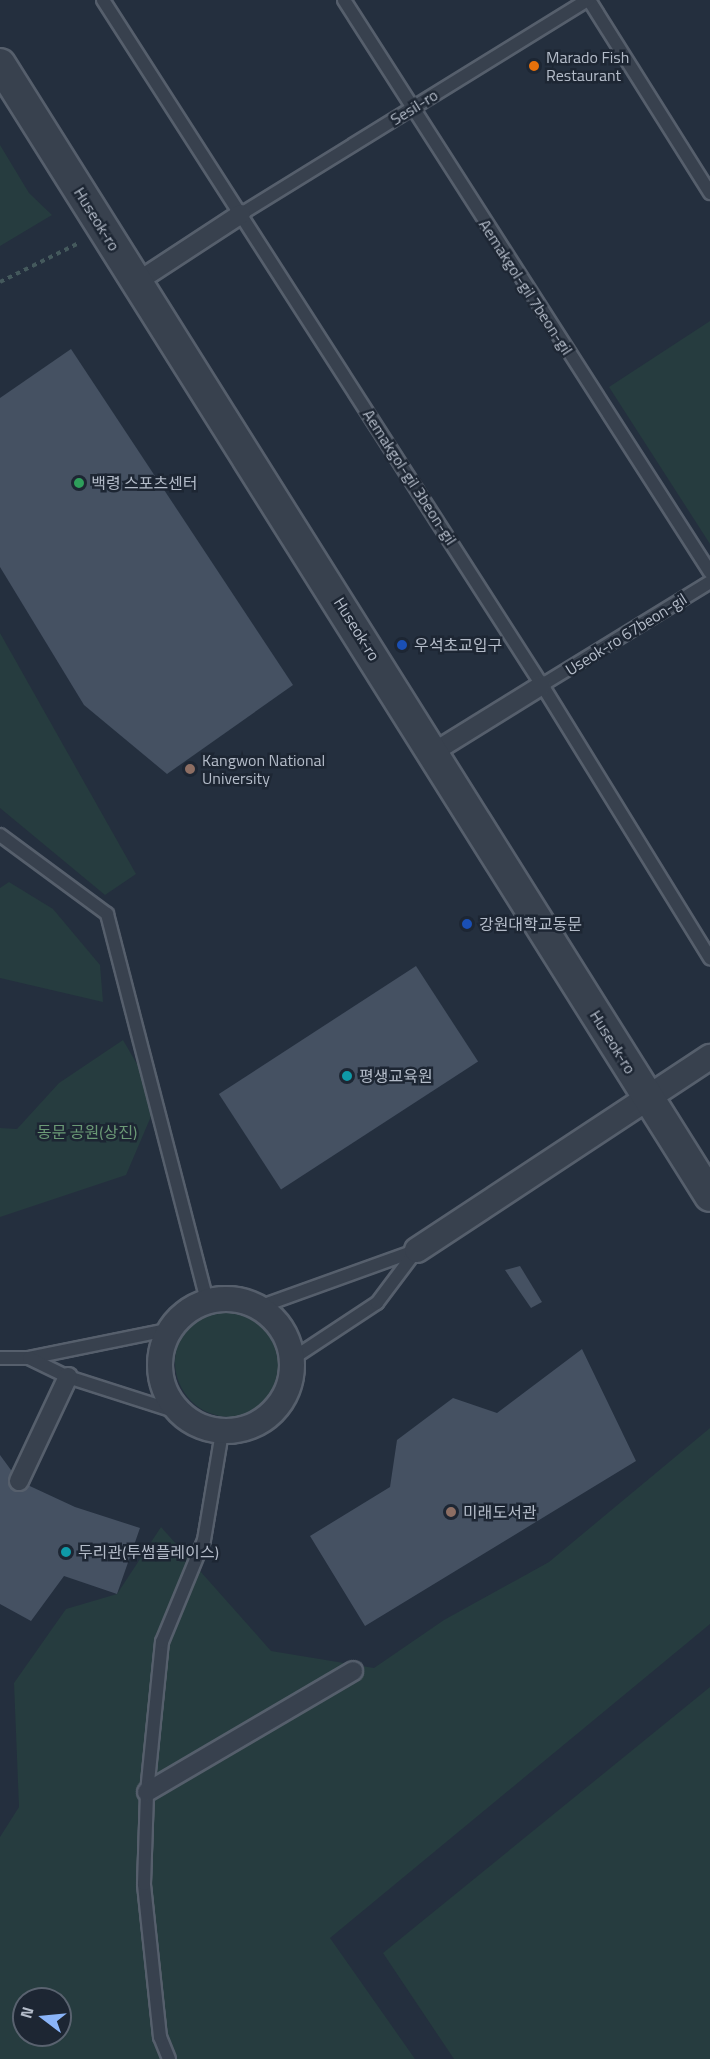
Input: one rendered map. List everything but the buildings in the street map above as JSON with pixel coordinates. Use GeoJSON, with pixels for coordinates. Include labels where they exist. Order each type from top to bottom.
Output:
{"type":"FeatureCollection","features":[{"type":"Feature","properties":{"kind":"street","name":"Huseok-ro"},"geometry":{"type":"LineString","coordinates":[[0,64],[434,752],[710,1196]]}},
{"type":"Feature","properties":{"kind":"street"},"geometry":{"type":"LineString","coordinates":[[137,282],[241,214]]}},
{"type":"Feature","properties":{"kind":"street"},"geometry":{"type":"LineString","coordinates":[[434,752],[542,685]]}},
{"type":"Feature","properties":{"kind":"street"},"geometry":{"type":"LineString","coordinates":[[417,1250],[710,1057]]}},
{"type":"Feature","properties":{"kind":"street"},"geometry":{"type":"LineString","coordinates":[[225,1298],[259,1307],[273,1318],[286,1336],[292,1359],[291,1382],[281,1402],[265,1419],[244,1430],[222,1432],[199,1426],[180,1413],[167,1395],[160,1373],[162,1350],[171,1329],[187,1312],[207,1301],[225,1298]]}},
{"type":"Feature","properties":{"kind":"street"},"geometry":{"type":"LineString","coordinates":[[18,1481],[68,1377]]}},
{"type":"Feature","properties":{"kind":"street"},"geometry":{"type":"LineString","coordinates":[[147,1792],[353,1671]]}},
{"type":"Feature","properties":{"kind":"lane","name":"Aemakgol-gil 3beon-gil"},"geometry":{"type":"LineString","coordinates":[[103,0],[542,685],[710,958]]}},
{"type":"Feature","properties":{"kind":"lane","name":"Aemakgol-gil 7beon-gil"},"geometry":{"type":"LineString","coordinates":[[344,0],[710,572]]}},
{"type":"Feature","properties":{"kind":"lane","name":"Sesil-ro"},"geometry":{"type":"LineString","coordinates":[[241,214],[588,0]]}},
{"type":"Feature","properties":{"kind":"lane"},"geometry":{"type":"LineString","coordinates":[[588,0],[710,193]]}},
{"type":"Feature","properties":{"kind":"lane","name":"Useok-ro 67beon-gil"},"geometry":{"type":"LineString","coordinates":[[542,685],[710,582]]}},
{"type":"Feature","properties":{"kind":"lane"},"geometry":{"type":"LineString","coordinates":[[0,835],[108,914],[207,1301]]}},
{"type":"Feature","properties":{"kind":"lane"},"geometry":{"type":"LineString","coordinates":[[259,1307],[417,1250]]}},
{"type":"Feature","properties":{"kind":"lane"},"geometry":{"type":"LineString","coordinates":[[292,1359],[377,1303],[417,1250]]}},
{"type":"Feature","properties":{"kind":"lane"},"geometry":{"type":"LineString","coordinates":[[0,1358],[29,1358],[171,1329]]}},
{"type":"Feature","properties":{"kind":"lane"},"geometry":{"type":"LineString","coordinates":[[29,1358],[68,1377],[180,1413]]}},
{"type":"Feature","properties":{"kind":"lane"},"geometry":{"type":"LineString","coordinates":[[169,2059],[160,2037],[144,1884],[147,1792],[162,1642],[204,1540],[222,1432]]}},
{"type":"Feature","properties":{"kind":"path"},"geometry":{"type":"LineString","coordinates":[[0,282],[61,253]]}},
{"type":"Feature","properties":{"kind":"green space"},"geometry":{"type":"Polygon","coordinates":[[[0,145],[29,193],[52,215],[0,246],[0,145]]]}},
{"type":"Feature","properties":{"kind":"green space"},"geometry":{"type":"Polygon","coordinates":[[[710,321],[710,544],[609,387],[710,321]]]}},
{"type":"Feature","properties":{"kind":"green space"},"geometry":{"type":"Polygon","coordinates":[[[0,633],[136,874],[105,895],[0,808],[0,633]]]}},
{"type":"Feature","properties":{"kind":"green space"},"geometry":{"type":"Polygon","coordinates":[[[9,882],[53,909],[100,965],[103,1002],[0,978],[0,888],[9,882]]]}},
{"type":"Feature","properties":{"kind":"green space","name":"동문 공원(상진)"},"geometry":{"type":"Polygon","coordinates":[[[123,1040],[158,1100],[126,1175],[0,1217],[0,1128],[17,1129],[59,1083],[123,1040]]]}},
{"type":"Feature","properties":{"kind":"green space"},"geometry":{"type":"Polygon","coordinates":[[[230,1307],[251,1311],[269,1323],[281,1341],[285,1362],[281,1383],[269,1401],[251,1413],[230,1417],[209,1413],[191,1401],[179,1383],[175,1362],[179,1341],[191,1323],[209,1311],[230,1307]]]}},
{"type":"Feature","properties":{"kind":"green space"},"geometry":{"type":"Polygon","coordinates":[[[710,1428],[710,1624],[330,1938],[415,2059],[0,2059],[0,1837],[19,1807],[14,1683],[66,1609],[117,1594],[161,1527],[271,1651],[374,1668],[444,1620],[549,1562],[710,1428]]]}},
{"type":"Feature","properties":{"kind":"green space"},"geometry":{"type":"Polygon","coordinates":[[[710,1687],[710,2059],[454,2059],[383,1953],[710,1687]]]}},
{"type":"Feature","properties":{"kind":"place","name":"Marado Fish Restaurant"},"geometry":{"type":"Point","coordinates":[534,66]}},
{"type":"Feature","properties":{"kind":"place","name":"백령 스포츠센터"},"geometry":{"type":"Point","coordinates":[79,483]}},
{"type":"Feature","properties":{"kind":"place","name":"우석초교입구"},"geometry":{"type":"Point","coordinates":[402,645]}},
{"type":"Feature","properties":{"kind":"place","name":"Kangwon National University"},"geometry":{"type":"Point","coordinates":[190,769]}},
{"type":"Feature","properties":{"kind":"place","name":"강원대학교동문"},"geometry":{"type":"Point","coordinates":[467,924]}},
{"type":"Feature","properties":{"kind":"place","name":"평생교육원"},"geometry":{"type":"Point","coordinates":[347,1076]}},
{"type":"Feature","properties":{"kind":"place","name":"미래도서관"},"geometry":{"type":"Point","coordinates":[451,1512]}},
{"type":"Feature","properties":{"kind":"place","name":"두리관(투썸플레이스)"},"geometry":{"type":"Point","coordinates":[66,1552]}}]}
